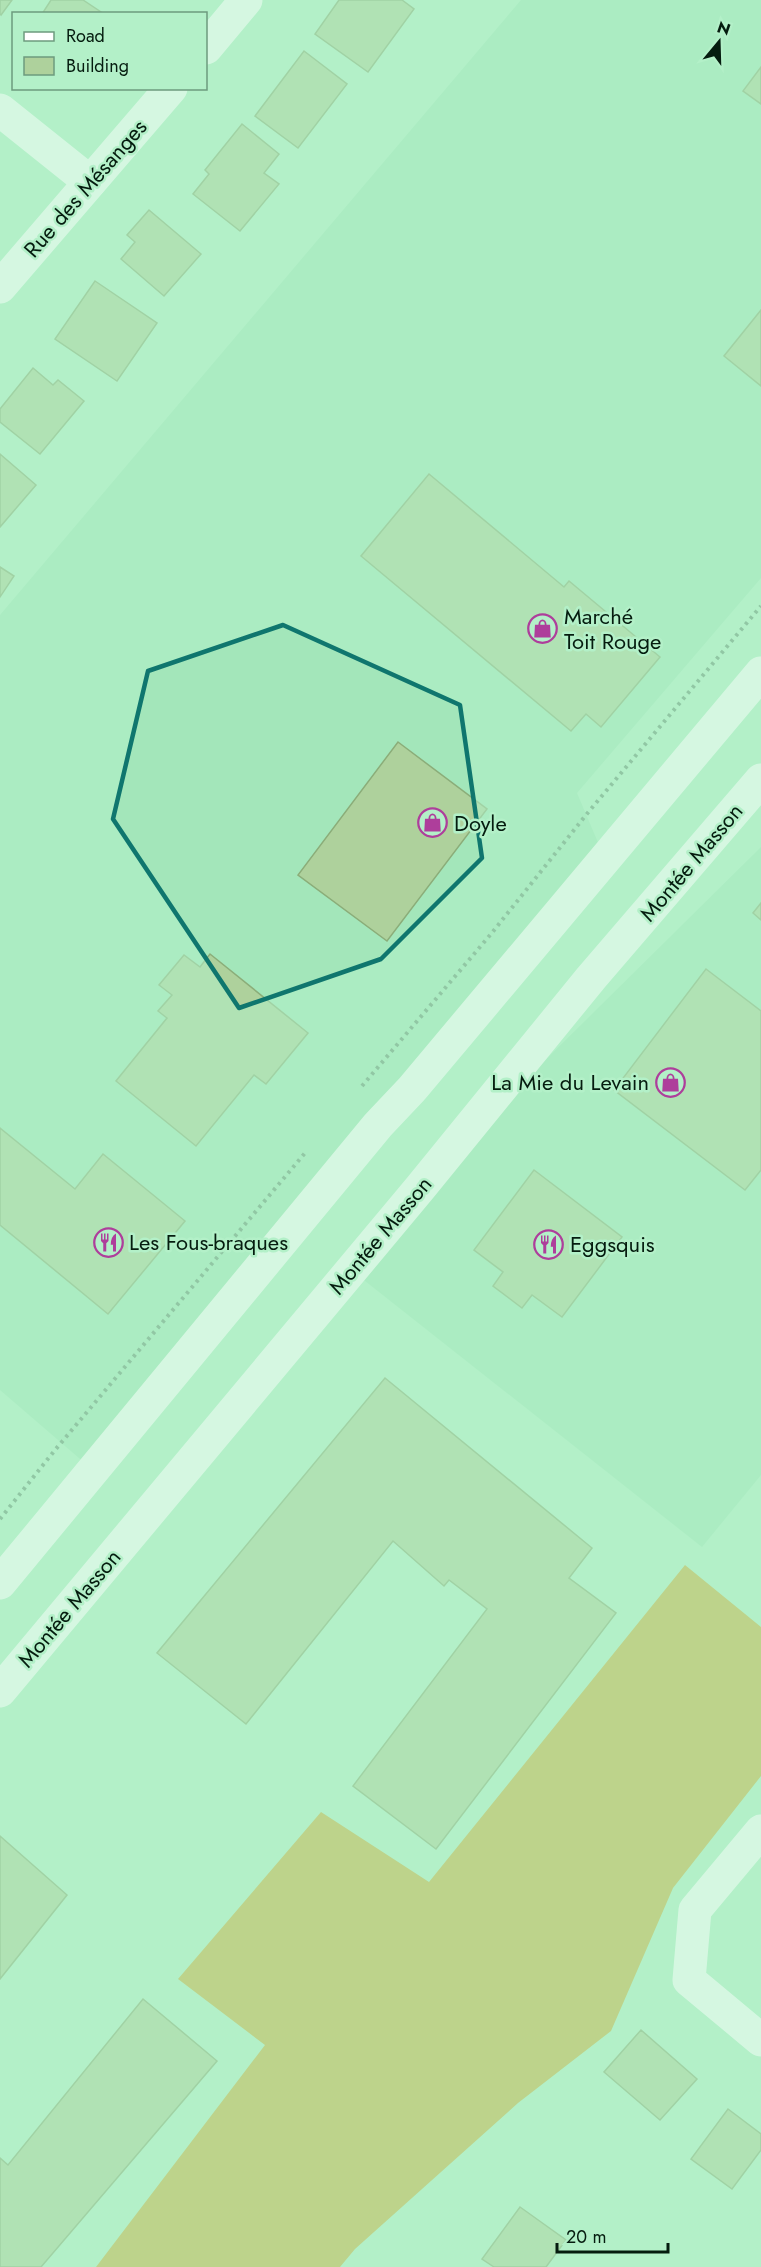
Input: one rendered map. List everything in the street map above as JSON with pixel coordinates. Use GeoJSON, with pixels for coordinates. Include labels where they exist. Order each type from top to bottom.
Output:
{"type":"FeatureCollection","features":[{"type":"Feature","properties":{"kind":"main road"},"geometry":{"type":"LineString","coordinates":[[207,47],[246,0]]}},
{"type":"Feature","properties":{"kind":"main road","name":"Rue des Mésanges"},"geometry":{"type":"LineString","coordinates":[[0,287],[169,90]]}},
{"type":"Feature","properties":{"kind":"main road"},"geometry":{"type":"LineString","coordinates":[[0,111],[90,182]]}},
{"type":"Feature","properties":{"kind":"main road"},"geometry":{"type":"LineString","coordinates":[[0,1583],[378,1125],[412,1089],[761,673]]}},
{"type":"Feature","properties":{"kind":"main road","name":"Montée Masson"},"geometry":{"type":"LineString","coordinates":[[0,1691],[420,1188],[591,978],[761,780]]}},
{"type":"Feature","properties":{"kind":"main road"},"geometry":{"type":"LineString","coordinates":[[761,1831],[694,1910],[689,1980],[761,2040]]}},
{"type":"Feature","properties":{"kind":"path"},"geometry":{"type":"LineString","coordinates":[[373,1073],[491,934],[580,823],[761,606]]}},
{"type":"Feature","properties":{"kind":"path"},"geometry":{"type":"LineString","coordinates":[[0,1519],[306,1152]]}},
{"type":"Feature","properties":{"kind":"highlighted area"},"geometry":{"type":"Polygon","coordinates":[[[283,625],[460,705],[482,858],[381,959],[239,1008],[113,819],[148,671],[283,625]]]}},
{"type":"Feature","properties":{"kind":"shaded area"},"geometry":{"type":"Polygon","coordinates":[[[521,0],[761,0],[761,578],[577,793],[605,859],[94,1471],[0,1390],[0,615],[521,0]]]}},
{"type":"Feature","properties":{"kind":"shaded area"},"geometry":{"type":"Polygon","coordinates":[[[761,847],[761,1475],[702,1547],[341,1262],[761,847]]]}},
{"type":"Feature","properties":{"kind":"shaded area"},"geometry":{"type":"Polygon","coordinates":[[[685,1565],[761,1627],[761,1776],[673,1888],[611,2031],[518,2103],[355,2249],[340,2267],[96,2267],[265,2045],[178,1979],[321,1812],[429,1882],[685,1565]]]}},
{"type":"Feature","properties":{"kind":"building"},"geometry":{"type":"Polygon","coordinates":[[[0,0],[12,0],[1,15],[0,14],[0,0]]]}},
{"type":"Feature","properties":{"kind":"building"},"geometry":{"type":"Polygon","coordinates":[[[51,0],[83,0],[101,12],[43,12],[51,0]]]}},
{"type":"Feature","properties":{"kind":"building"},"geometry":{"type":"Polygon","coordinates":[[[339,0],[402,0],[414,9],[368,72],[315,34],[339,0]]]}},
{"type":"Feature","properties":{"kind":"building"},"geometry":{"type":"Polygon","coordinates":[[[304,51],[347,84],[298,148],[255,116],[304,51]]]}},
{"type":"Feature","properties":{"kind":"building"},"geometry":{"type":"Polygon","coordinates":[[[761,67],[761,104],[743,91],[761,67]]]}},
{"type":"Feature","properties":{"kind":"building"},"geometry":{"type":"Polygon","coordinates":[[[242,124],[279,154],[264,173],[279,184],[240,231],[193,194],[209,174],[205,170],[242,124]]]}},
{"type":"Feature","properties":{"kind":"building"},"geometry":{"type":"Polygon","coordinates":[[[149,210],[201,254],[164,296],[121,259],[135,242],[127,235],[149,210]]]}},
{"type":"Feature","properties":{"kind":"building"},"geometry":{"type":"Polygon","coordinates":[[[95,281],[157,323],[117,381],[55,339],[95,281]]]}},
{"type":"Feature","properties":{"kind":"building"},"geometry":{"type":"Polygon","coordinates":[[[761,310],[761,386],[724,356],[761,310]]]}},
{"type":"Feature","properties":{"kind":"building"},"geometry":{"type":"Polygon","coordinates":[[[33,368],[53,385],[58,380],[84,401],[40,454],[0,422],[0,409],[33,368]]]}},
{"type":"Feature","properties":{"kind":"building"},"geometry":{"type":"Polygon","coordinates":[[[0,454],[36,485],[0,527],[0,454]]]}},
{"type":"Feature","properties":{"kind":"building"},"geometry":{"type":"Polygon","coordinates":[[[429,474],[564,587],[569,581],[660,657],[601,727],[586,714],[571,731],[361,556],[429,474]]]}},
{"type":"Feature","properties":{"kind":"building"},"geometry":{"type":"Polygon","coordinates":[[[0,567],[14,576],[0,597],[0,567]]]}},
{"type":"Feature","properties":{"kind":"building"},"geometry":{"type":"Polygon","coordinates":[[[398,742],[487,809],[387,941],[298,875],[398,742]]]}},
{"type":"Feature","properties":{"kind":"building"},"geometry":{"type":"Polygon","coordinates":[[[761,903],[761,920],[753,913],[761,903]]]}},
{"type":"Feature","properties":{"kind":"building"},"geometry":{"type":"Polygon","coordinates":[[[210,954],[308,1033],[266,1084],[254,1075],[196,1146],[116,1081],[167,1018],[158,1011],[172,995],[159,985],[184,955],[200,967],[210,954]]]}},
{"type":"Feature","properties":{"kind":"building"},"geometry":{"type":"Polygon","coordinates":[[[706,969],[761,1011],[761,1170],[745,1190],[614,1090],[706,969]]]}},
{"type":"Feature","properties":{"kind":"building"},"geometry":{"type":"Polygon","coordinates":[[[0,1128],[75,1189],[103,1154],[185,1221],[108,1314],[0,1225],[0,1128]]]}},
{"type":"Feature","properties":{"kind":"building"},"geometry":{"type":"Polygon","coordinates":[[[534,1170],[622,1237],[562,1317],[532,1295],[522,1308],[493,1286],[503,1272],[474,1250],[534,1170]]]}},
{"type":"Feature","properties":{"kind":"building"},"geometry":{"type":"Polygon","coordinates":[[[385,1378],[592,1548],[569,1578],[616,1613],[436,1849],[353,1786],[487,1609],[449,1580],[444,1586],[393,1541],[246,1724],[157,1653],[385,1378]]]}},
{"type":"Feature","properties":{"kind":"building"},"geometry":{"type":"Polygon","coordinates":[[[0,1836],[67,1895],[0,1979],[0,1836]]]}},
{"type":"Feature","properties":{"kind":"building"},"geometry":{"type":"Polygon","coordinates":[[[143,1999],[217,2061],[41,2267],[0,2267],[0,2158],[8,2165],[143,1999]]]}},
{"type":"Feature","properties":{"kind":"building"},"geometry":{"type":"Polygon","coordinates":[[[641,2030],[697,2079],[660,2120],[604,2072],[641,2030]]]}},
{"type":"Feature","properties":{"kind":"building"},"geometry":{"type":"Polygon","coordinates":[[[728,2109],[761,2134],[761,2150],[732,2189],[691,2159],[728,2109]]]}},
{"type":"Feature","properties":{"kind":"building"},"geometry":{"type":"Polygon","coordinates":[[[520,2207],[566,2240],[546,2267],[494,2267],[482,2259],[520,2207]]]}},
{"type":"Feature","properties":{"kind":"place","name":"Marché Toit Rouge"},"geometry":{"type":"Point","coordinates":[543,629]}},
{"type":"Feature","properties":{"kind":"place","name":"Doyle"},"geometry":{"type":"Point","coordinates":[433,823]}},
{"type":"Feature","properties":{"kind":"place","name":"La Mie du Levain"},"geometry":{"type":"Point","coordinates":[670,1082]}},
{"type":"Feature","properties":{"kind":"place","name":"Les Fous-braques"},"geometry":{"type":"Point","coordinates":[108,1242]}},
{"type":"Feature","properties":{"kind":"place","name":"Eggsquis"},"geometry":{"type":"Point","coordinates":[549,1244]}}]}
